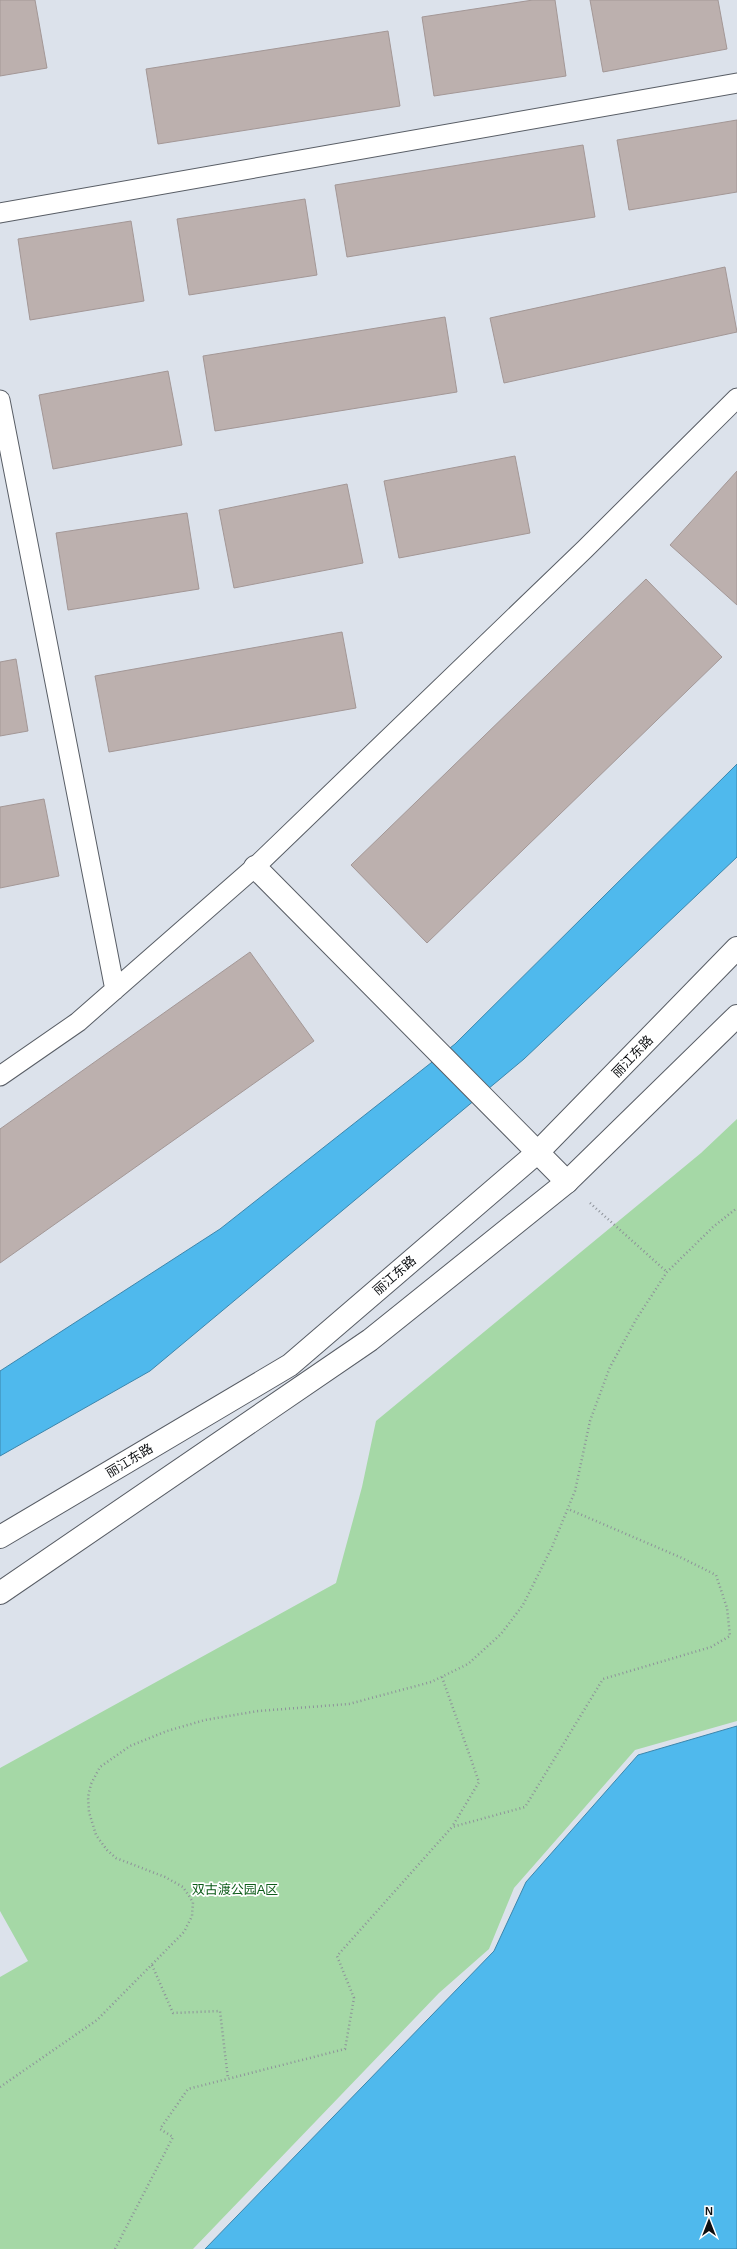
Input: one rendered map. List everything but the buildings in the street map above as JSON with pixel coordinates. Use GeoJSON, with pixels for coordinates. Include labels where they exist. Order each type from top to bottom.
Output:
{"type":"FeatureCollection","features":[{"type":"Feature","properties":{"kind":"main road"},"geometry":{"type":"LineString","coordinates":[[255,867],[567,1182]]}},
{"type":"Feature","properties":{"kind":"main road","name":"丽江东路"},"geometry":{"type":"LineString","coordinates":[[0,1536],[290,1365],[537,1151],[737,948]]}},
{"type":"Feature","properties":{"kind":"main road"},"geometry":{"type":"LineString","coordinates":[[0,1593],[370,1340],[567,1182],[737,1016]]}},
{"type":"Feature","properties":{"kind":"lane"},"geometry":{"type":"LineString","coordinates":[[0,213],[737,83]]}},
{"type":"Feature","properties":{"kind":"lane"},"geometry":{"type":"LineString","coordinates":[[0,1076],[78,1022],[255,867],[585,549],[737,398]]}},
{"type":"Feature","properties":{"kind":"lane"},"geometry":{"type":"LineString","coordinates":[[0,400],[115,990]]}},
{"type":"Feature","properties":{"kind":"path"},"geometry":{"type":"LineString","coordinates":[[567,1182],[667,1272]]}},
{"type":"Feature","properties":{"kind":"path"},"geometry":{"type":"LineString","coordinates":[[0,2087],[97,2020],[184,1932],[192,1916],[193,1902],[183,1887],[165,1877],[116,1858],[107,1850],[96,1835],[89,1812],[88,1797],[91,1784],[100,1767],[130,1746],[168,1731],[205,1720],[258,1711],[349,1704],[442,1677],[468,1664],[506,1629],[523,1605],[552,1546],[575,1491],[590,1421],[610,1367],[637,1318],[667,1272],[712,1227],[737,1208]]}},
{"type":"Feature","properties":{"kind":"path"},"geometry":{"type":"LineString","coordinates":[[452,1827],[525,1807],[604,1679],[711,1647],[730,1636],[727,1608],[716,1575],[682,1558],[568,1509]]}},
{"type":"Feature","properties":{"kind":"path"},"geometry":{"type":"LineString","coordinates":[[115,2249],[173,2137],[160,2129],[188,2088],[345,2050],[354,1998],[337,1956],[452,1827],[479,1782],[442,1677]]}},
{"type":"Feature","properties":{"kind":"path"},"geometry":{"type":"LineString","coordinates":[[152,1965],[173,2014],[220,2011],[228,2079]]}},
{"type":"Feature","properties":{"kind":"green space","name":"双古渡公园A区"},"geometry":{"type":"Polygon","coordinates":[[[737,1119],[737,1721],[635,1750],[514,1888],[489,1949],[439,1993],[193,2249],[0,2249],[0,1977],[28,1961],[0,1911],[0,1768],[336,1583],[362,1487],[376,1421],[701,1153],[737,1119]]]}},
{"type":"Feature","properties":{"kind":"water"},"geometry":{"type":"Polygon","coordinates":[[[737,764],[737,857],[524,1059],[150,1371],[0,1456],[0,1371],[220,1229],[455,1044],[737,764]]]}},
{"type":"Feature","properties":{"kind":"water"},"geometry":{"type":"Polygon","coordinates":[[[737,1726],[737,2249],[205,2249],[494,1951],[526,1882],[638,1755],[737,1726]]]}}]}
